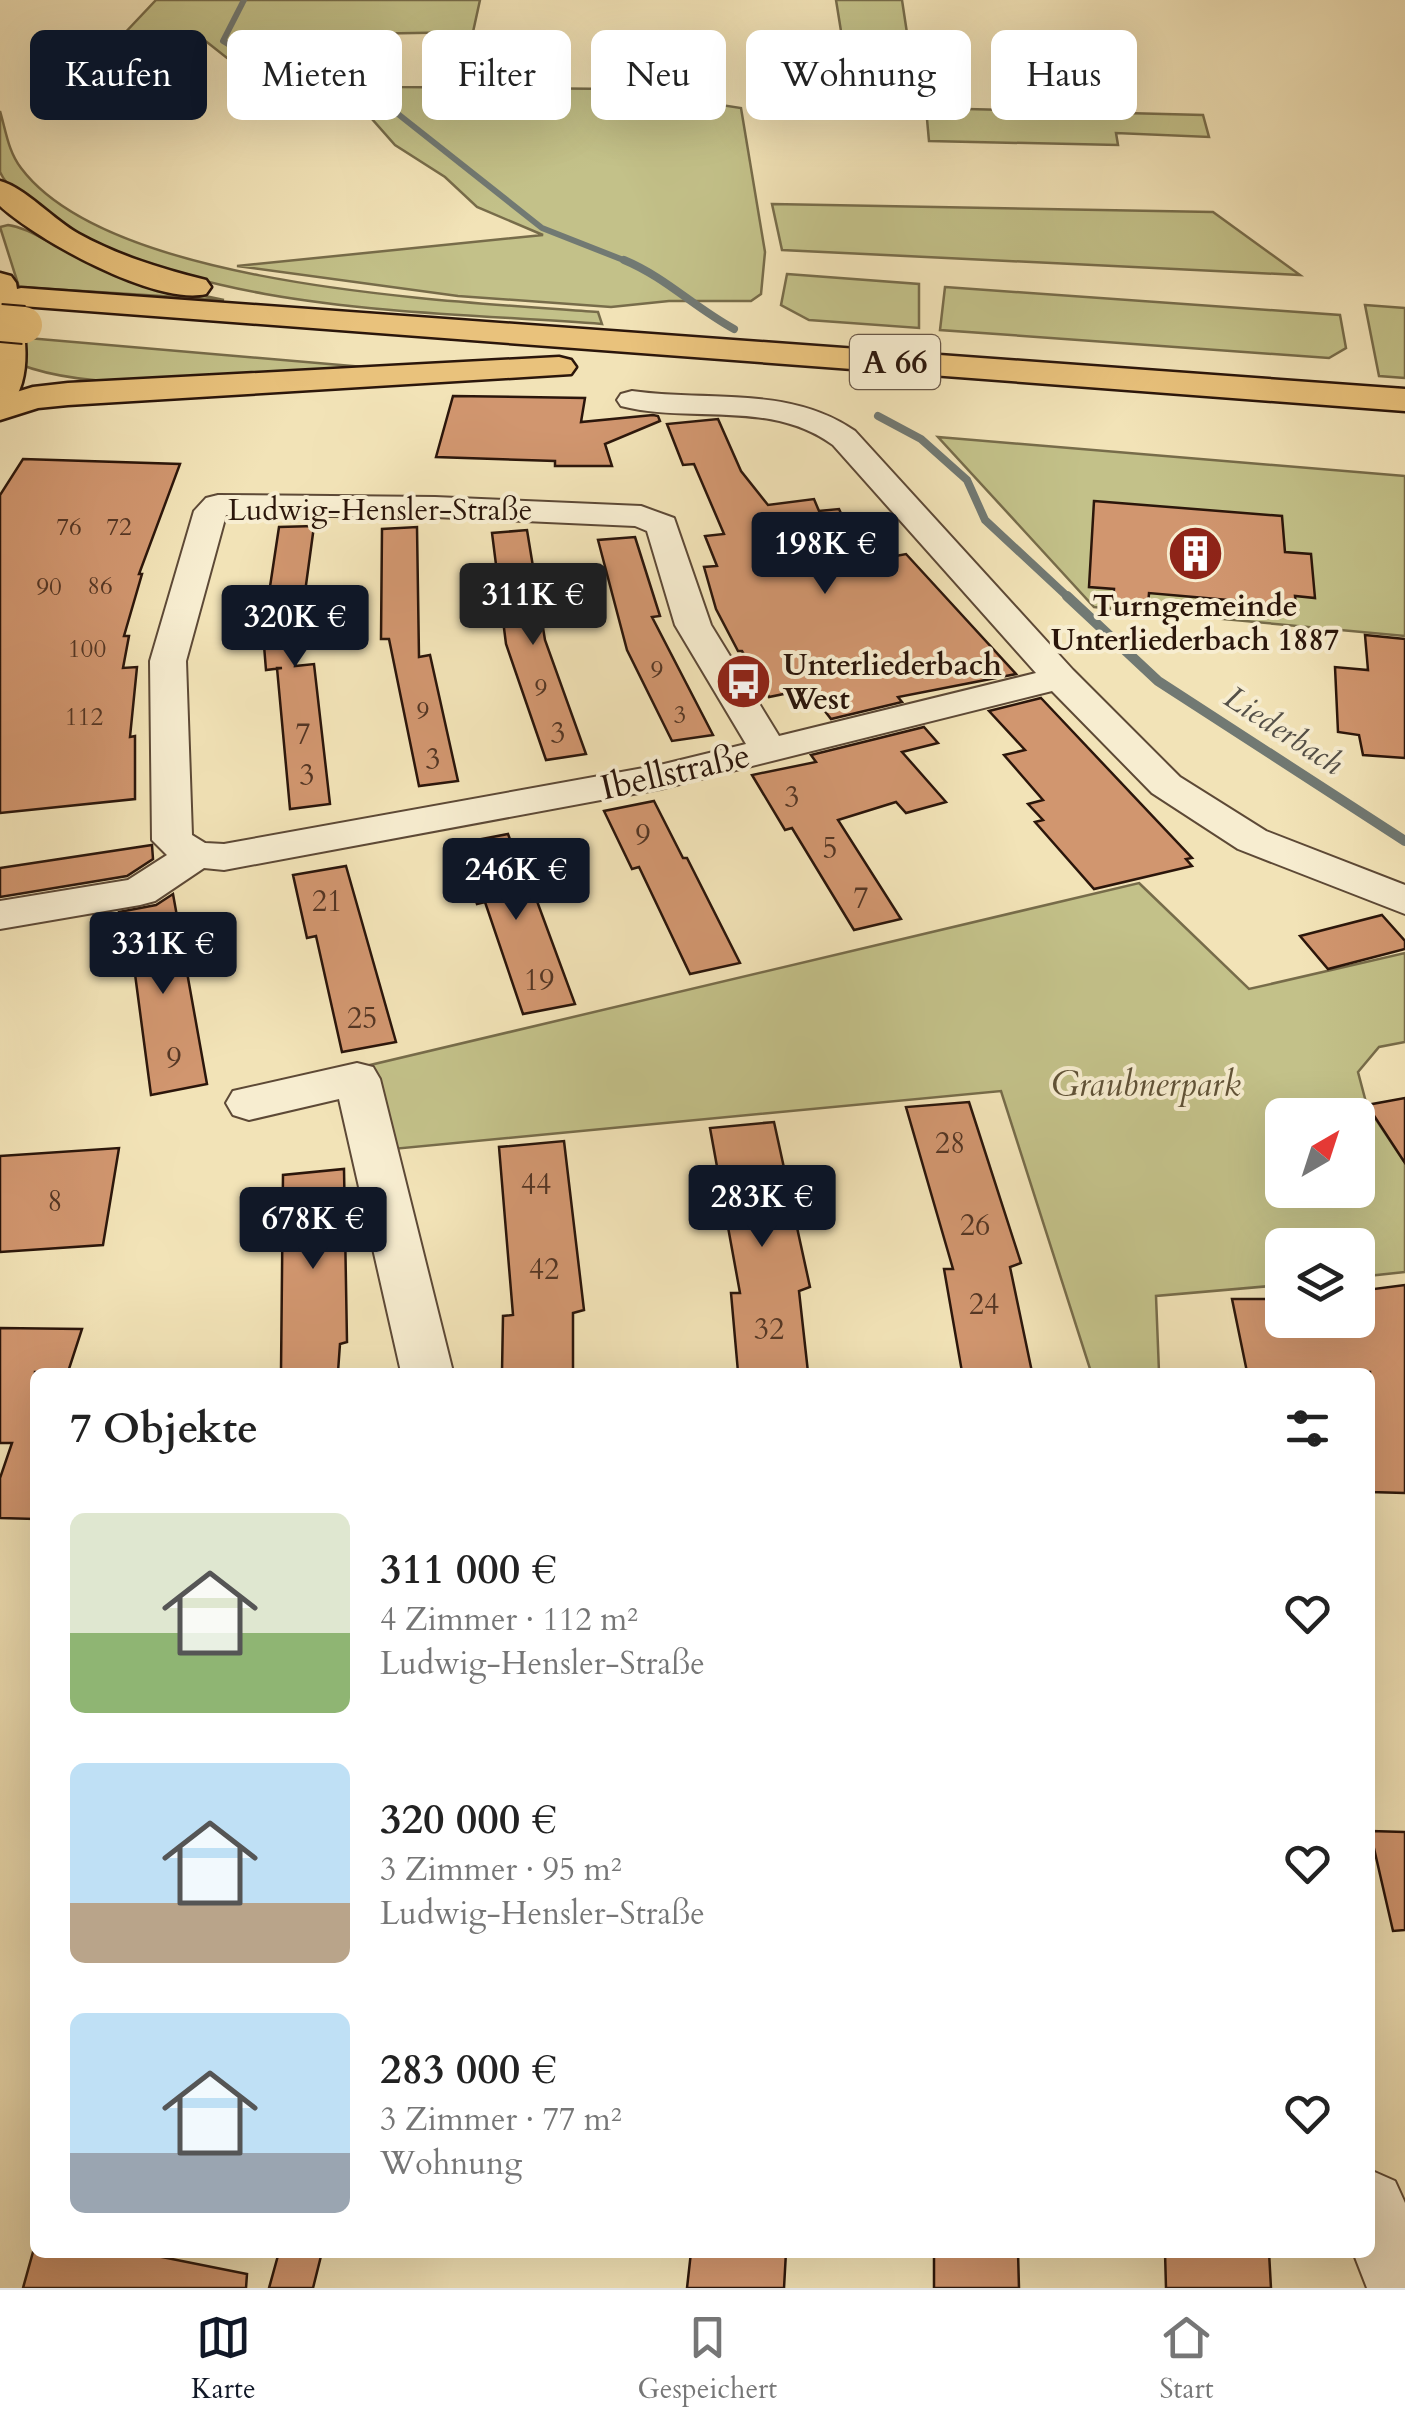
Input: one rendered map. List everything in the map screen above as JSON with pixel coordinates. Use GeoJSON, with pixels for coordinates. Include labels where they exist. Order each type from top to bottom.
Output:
{"type":"FeatureCollection","features":[{"type":"Feature","properties":{"kind":"main road"},"geometry":{"type":"LineString","coordinates":[[0,190],[35,221],[76,248],[140,274],[268,304],[384,324]]}},
{"type":"Feature","properties":{"kind":"main road"},"geometry":{"type":"LineString","coordinates":[[0,214],[35,221]]}},
{"type":"Feature","properties":{"kind":"main road"},"geometry":{"type":"LineString","coordinates":[[9,305],[2,390],[33,398],[565,367]]}},
{"type":"Feature","properties":{"kind":"main road","name":"A 66"},"geometry":{"type":"LineString","coordinates":[[9,305],[384,324],[1405,400]]}},
{"type":"Feature","properties":{"kind":"main road","name":"A 66"},"geometry":{"type":"LineString","coordinates":[[9,305],[565,367],[1405,431]]}},
{"type":"Feature","properties":{"kind":"street"},"geometry":{"type":"LineString","coordinates":[[632,400],[794,412],[822,419],[844,438],[1060,678],[1166,785],[1252,840],[1405,900]]}},
{"type":"Feature","properties":{"kind":"street","name":"Ludwig-Hensler-Straße"},"geometry":{"type":"LineString","coordinates":[[196,855],[172,840],[168,661],[210,511],[218,506],[415,506],[641,516],[662,525],[693,625],[768,750]]}},
{"type":"Feature","properties":{"kind":"street","name":"Ibellstraße"},"geometry":{"type":"LineString","coordinates":[[196,855],[224,858],[660,777],[1060,678]]}},
{"type":"Feature","properties":{"kind":"street"},"geometry":{"type":"LineString","coordinates":[[0,915],[140,892],[196,855]]}},
{"type":"Feature","properties":{"kind":"street"},"geometry":{"type":"LineString","coordinates":[[249,1103],[356,1079],[426,1368]]}},
{"type":"Feature","properties":{"kind":"street"},"geometry":{"type":"LineString","coordinates":[[1375,2218],[1404,2288]]}},
{"type":"Feature","properties":{"kind":"green space"},"geometry":{"type":"Polygon","coordinates":[[[156,0],[480,0],[473,30],[402,33],[402,30],[227,30],[227,58],[207,42],[207,30],[128,30],[156,0]]]}},
{"type":"Feature","properties":{"kind":"green space"},"geometry":{"type":"Polygon","coordinates":[[[836,0],[902,0],[907,30],[841,30],[836,0]]]}},
{"type":"Feature","properties":{"kind":"green space"},"geometry":{"type":"Polygon","coordinates":[[[402,87],[422,87],[422,120],[571,120],[571,89],[591,89],[591,120],[726,120],[726,106],[741,108],[765,252],[761,294],[751,301],[669,301],[611,307],[458,296],[237,266],[543,235],[477,207],[445,177],[395,145],[373,120],[402,120],[402,87]]]}},
{"type":"Feature","properties":{"kind":"green space"},"geometry":{"type":"Polygon","coordinates":[[[971,109],[991,110],[991,120],[1137,120],[1137,113],[1203,115],[1209,137],[1116,133],[1118,145],[929,141],[927,120],[971,120],[971,109]]]}},
{"type":"Feature","properties":{"kind":"green space"},"geometry":{"type":"Polygon","coordinates":[[[0,111],[10,148],[21,168],[66,208],[129,240],[205,263],[290,281],[460,302],[598,312],[602,324],[314,302],[171,271],[105,246],[45,213],[14,190],[0,172],[0,111]]]}},
{"type":"Feature","properties":{"kind":"green space"},"geometry":{"type":"Polygon","coordinates":[[[772,204],[1213,212],[1300,275],[782,250],[772,204]]]}},
{"type":"Feature","properties":{"kind":"green space"},"geometry":{"type":"Polygon","coordinates":[[[8,225],[124,272],[224,300],[19,287],[0,227],[8,225]]]}},
{"type":"Feature","properties":{"kind":"green space"},"geometry":{"type":"Polygon","coordinates":[[[787,274],[919,284],[919,328],[809,320],[781,305],[787,274]]]}},
{"type":"Feature","properties":{"kind":"green space"},"geometry":{"type":"Polygon","coordinates":[[[945,287],[1340,315],[1346,348],[1329,358],[940,330],[945,287]]]}},
{"type":"Feature","properties":{"kind":"green space"},"geometry":{"type":"Polygon","coordinates":[[[1365,305],[1405,308],[1405,378],[1379,376],[1365,305]]]}},
{"type":"Feature","properties":{"kind":"green space"},"geometry":{"type":"Polygon","coordinates":[[[16,337],[387,369],[250,380],[100,381],[19,364],[16,337]]]}},
{"type":"Feature","properties":{"kind":"green space"},"geometry":{"type":"Polygon","coordinates":[[[938,437],[1405,476],[1405,636],[1094,607],[938,437]]]}},
{"type":"Feature","properties":{"kind":"green space","name":"Graubnerpark"},"geometry":{"type":"Polygon","coordinates":[[[1139,883],[1249,989],[1405,953],[1405,1042],[1379,1047],[1358,1072],[1365,1098],[1265,1098],[1265,1208],[1375,1208],[1375,1118],[1405,1163],[1405,1272],[1375,1275],[1375,1228],[1265,1228],[1265,1286],[1156,1296],[1159,1368],[1090,1368],[1001,1091],[393,1149],[366,1066],[1139,883]]]}},
{"type":"Feature","properties":{"kind":"building"},"geometry":{"type":"Polygon","coordinates":[[[453,396],[585,398],[581,422],[653,415],[660,421],[605,444],[612,466],[436,457],[453,396]]]}},
{"type":"Feature","properties":{"kind":"building"},"geometry":{"type":"Polygon","coordinates":[[[718,419],[741,471],[768,505],[814,499],[819,511],[839,509],[844,520],[863,518],[885,558],[906,554],[1016,674],[898,697],[902,702],[831,719],[808,689],[769,697],[716,609],[704,567],[717,566],[705,536],[724,534],[694,464],[683,465],[667,424],[718,419]]]}},
{"type":"Feature","properties":{"kind":"building"},"geometry":{"type":"Polygon","coordinates":[[[23,459],[180,464],[139,574],[124,636],[129,636],[123,668],[137,667],[130,737],[135,736],[135,799],[0,813],[0,495],[23,459]]]}},
{"type":"Feature","properties":{"kind":"building","name":"Turngemeinde Unterliederbach 1887"},"geometry":{"type":"Polygon","coordinates":[[[1094,501],[1282,516],[1285,552],[1311,554],[1315,598],[1295,596],[1296,606],[1149,593],[1148,606],[1113,603],[1114,589],[1089,587],[1094,501]]]}},
{"type":"Feature","properties":{"kind":"building"},"geometry":{"type":"Polygon","coordinates":[[[314,526],[295,666],[314,664],[330,804],[290,809],[277,669],[266,670],[263,633],[279,527],[314,526]]]}},
{"type":"Feature","properties":{"kind":"building"},"geometry":{"type":"Polygon","coordinates":[[[417,527],[419,657],[430,655],[458,781],[419,786],[389,639],[381,639],[382,529],[417,527]]]}},
{"type":"Feature","properties":{"kind":"building"},"geometry":{"type":"Polygon","coordinates":[[[527,530],[545,640],[586,754],[546,760],[506,644],[492,533],[527,530]]]}},
{"type":"Feature","properties":{"kind":"building"},"geometry":{"type":"Polygon","coordinates":[[[635,537],[660,616],[652,617],[713,735],[672,741],[627,650],[598,540],[635,537]]]}},
{"type":"Feature","properties":{"kind":"building"},"geometry":{"type":"Polygon","coordinates":[[[1365,635],[1405,639],[1405,758],[1363,755],[1359,735],[1338,732],[1335,667],[1368,670],[1365,635]]]}},
{"type":"Feature","properties":{"kind":"building"},"geometry":{"type":"Polygon","coordinates":[[[1041,698],[1192,858],[1186,859],[1192,866],[1094,889],[1035,822],[1043,820],[1028,804],[1043,800],[1004,755],[1025,750],[989,711],[1041,698]]]}},
{"type":"Feature","properties":{"kind":"building"},"geometry":{"type":"Polygon","coordinates":[[[924,727],[938,743],[902,752],[946,802],[906,813],[896,802],[838,820],[901,919],[854,930],[792,828],[785,830],[752,775],[816,762],[811,755],[924,727]]]}},
{"type":"Feature","properties":{"kind":"building"},"geometry":{"type":"Polygon","coordinates":[[[654,801],[740,963],[690,974],[639,867],[632,869],[604,811],[654,801]]]}},
{"type":"Feature","properties":{"kind":"building"},"geometry":{"type":"Polygon","coordinates":[[[508,834],[575,1004],[523,1014],[485,902],[477,904],[456,844],[508,834]]]}},
{"type":"Feature","properties":{"kind":"building"},"geometry":{"type":"Polygon","coordinates":[[[152,845],[153,859],[127,876],[0,897],[0,868],[152,845]]]}},
{"type":"Feature","properties":{"kind":"building"},"geometry":{"type":"Polygon","coordinates":[[[346,866],[396,1042],[342,1052],[316,936],[307,938],[293,875],[346,866]]]}},
{"type":"Feature","properties":{"kind":"building"},"geometry":{"type":"Polygon","coordinates":[[[173,894],[207,1084],[151,1095],[135,974],[127,975],[119,912],[156,905],[173,894]]]}},
{"type":"Feature","properties":{"kind":"building"},"geometry":{"type":"Polygon","coordinates":[[[1382,915],[1405,941],[1405,949],[1328,969],[1300,936],[1382,915]]]}},
{"type":"Feature","properties":{"kind":"building"},"geometry":{"type":"Polygon","coordinates":[[[1405,1098],[1405,1163],[1375,1117],[1375,1104],[1405,1098]]]}},
{"type":"Feature","properties":{"kind":"building"},"geometry":{"type":"Polygon","coordinates":[[[969,1102],[1021,1263],[1010,1267],[1031,1368],[961,1368],[944,1269],[953,1269],[906,1107],[969,1102]]]}},
{"type":"Feature","properties":{"kind":"building"},"geometry":{"type":"Polygon","coordinates":[[[774,1122],[810,1287],[799,1291],[808,1368],[738,1368],[731,1293],[740,1293],[710,1128],[774,1122]]]}},
{"type":"Feature","properties":{"kind":"building"},"geometry":{"type":"Polygon","coordinates":[[[564,1141],[584,1310],[573,1313],[573,1368],[502,1368],[503,1316],[513,1315],[499,1147],[564,1141]]]}},
{"type":"Feature","properties":{"kind":"building"},"geometry":{"type":"Polygon","coordinates":[[[119,1148],[103,1245],[0,1252],[0,1156],[119,1148]]]}},
{"type":"Feature","properties":{"kind":"building"},"geometry":{"type":"Polygon","coordinates":[[[344,1169],[347,1342],[340,1344],[338,1368],[281,1368],[283,1175],[344,1169]]]}},
{"type":"Feature","properties":{"kind":"building"},"geometry":{"type":"Polygon","coordinates":[[[1405,1285],[1405,1493],[1375,1492],[1375,1368],[1246,1368],[1232,1299],[1265,1299],[1265,1338],[1375,1338],[1375,1289],[1405,1285]]]}},
{"type":"Feature","properties":{"kind":"building"},"geometry":{"type":"Polygon","coordinates":[[[0,1328],[82,1329],[69,1368],[30,1368],[30,1519],[0,1518],[0,1478],[12,1443],[0,1443],[0,1328]]]}},
{"type":"Feature","properties":{"kind":"building"},"geometry":{"type":"Polygon","coordinates":[[[1375,1831],[1405,1832],[1405,1930],[1393,1931],[1375,1853],[1375,1831]]]}},
{"type":"Feature","properties":{"kind":"building"},"geometry":{"type":"Polygon","coordinates":[[[31,2258],[167,2258],[247,2274],[246,2288],[23,2288],[31,2258]]]}},
{"type":"Feature","properties":{"kind":"building"},"geometry":{"type":"Polygon","coordinates":[[[277,2258],[320,2258],[313,2288],[269,2288],[277,2258]]]}},
{"type":"Feature","properties":{"kind":"building"},"geometry":{"type":"Polygon","coordinates":[[[690,2258],[786,2258],[784,2288],[687,2288],[690,2258]]]}},
{"type":"Feature","properties":{"kind":"building"},"geometry":{"type":"Polygon","coordinates":[[[934,2258],[1018,2258],[1019,2288],[934,2288],[934,2258]]]}},
{"type":"Feature","properties":{"kind":"building"},"geometry":{"type":"Polygon","coordinates":[[[1165,2258],[1269,2258],[1271,2288],[1166,2288],[1165,2258]]]}},
{"type":"Feature","properties":{"kind":"waterway","name":"Liederbach"},"geometry":{"type":"LineString","coordinates":[[244,0],[223,41],[261,64],[355,80],[542,228],[626,261]]}},
{"type":"Feature","properties":{"kind":"waterway","name":"Liederbach"},"geometry":{"type":"LineString","coordinates":[[626,261],[631,263]]}},
{"type":"Feature","properties":{"kind":"waterway","name":"Liederbach"},"geometry":{"type":"LineString","coordinates":[[626,261],[734,329]]}},
{"type":"Feature","properties":{"kind":"waterway","name":"Liederbach"},"geometry":{"type":"LineString","coordinates":[[878,416],[921,439],[967,480],[985,520],[1070,599]]}},
{"type":"Feature","properties":{"kind":"waterway","name":"Liederbach"},"geometry":{"type":"LineString","coordinates":[[1067,596],[1158,681],[1405,841]]}},
{"type":"Feature","properties":{"kind":"place","name":"Turngemeinde Unterliederbach 1887"},"geometry":{"type":"Point","coordinates":[1195,553]}},
{"type":"Feature","properties":{"kind":"place","name":"Unterliederbach West"},"geometry":{"type":"Point","coordinates":[744,682]}}]}
